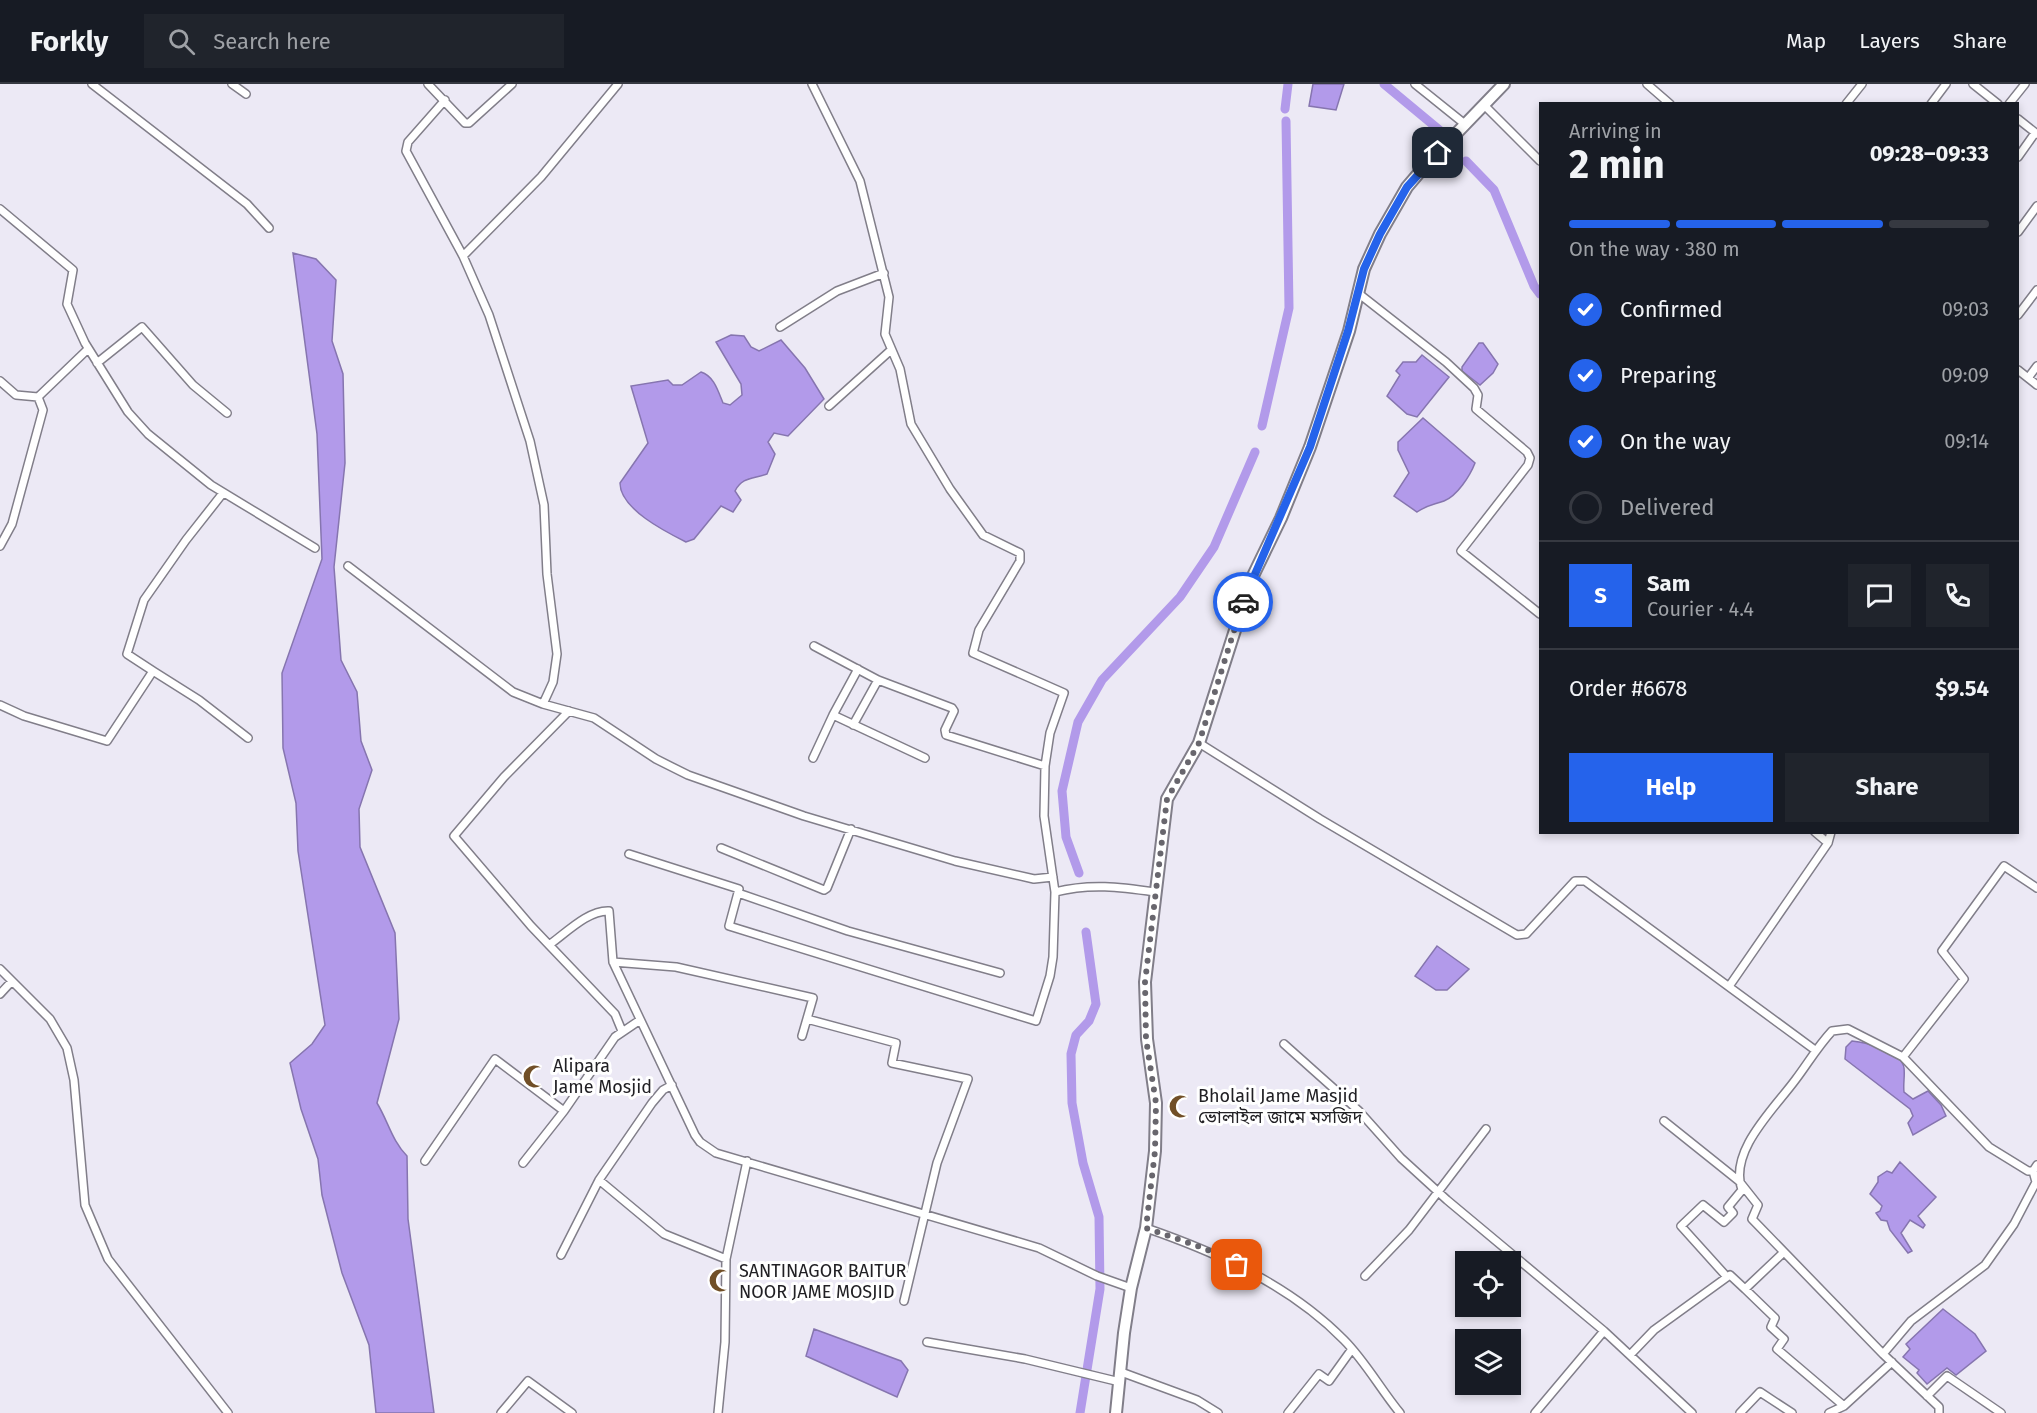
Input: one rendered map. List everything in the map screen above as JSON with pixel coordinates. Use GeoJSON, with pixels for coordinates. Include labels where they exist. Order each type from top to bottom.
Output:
{"type":"FeatureCollection","features":[{"type":"Feature","properties":{"kind":"main road"},"geometry":{"type":"LineString","coordinates":[[1116,1413],[1131,1288],[1146,1228],[1155,1151],[1156,1103],[1146,1039],[1145,982],[1167,799],[1199,743],[1251,580],[1281,518],[1310,447],[1348,331],[1364,269],[1380,234],[1407,187],[1504,84]]}},
{"type":"Feature","properties":{"kind":"street"},"geometry":{"type":"LineString","coordinates":[[92,84],[248,204],[269,228]]}},
{"type":"Feature","properties":{"kind":"street"},"geometry":{"type":"LineString","coordinates":[[232,84],[246,94]]}},
{"type":"Feature","properties":{"kind":"street"},"geometry":{"type":"LineString","coordinates":[[428,84],[465,123],[469,123],[512,84]]}},
{"type":"Feature","properties":{"kind":"street"},"geometry":{"type":"LineString","coordinates":[[463,256],[541,177],[618,84]]}},
{"type":"Feature","properties":{"kind":"street"},"geometry":{"type":"LineString","coordinates":[[629,854],[739,889],[729,926],[1036,1021],[1050,976],[1053,957],[1055,892],[1044,816],[1045,766],[1050,733],[1064,693],[973,653],[979,630],[1020,561],[1020,553],[992,542],[983,535],[950,489],[911,424],[900,369],[885,334],[889,297],[860,181],[812,84]]}},
{"type":"Feature","properties":{"kind":"street"},"geometry":{"type":"LineString","coordinates":[[1415,84],[1466,125]]}},
{"type":"Feature","properties":{"kind":"street"},"geometry":{"type":"LineString","coordinates":[[1647,84],[1668,102]]}},
{"type":"Feature","properties":{"kind":"street"},"geometry":{"type":"LineString","coordinates":[[1848,102],[1862,84]]}},
{"type":"Feature","properties":{"kind":"street"},"geometry":{"type":"LineString","coordinates":[[1932,102],[1946,84]]}},
{"type":"Feature","properties":{"kind":"street"},"geometry":{"type":"LineString","coordinates":[[1973,84],[1996,102]]}},
{"type":"Feature","properties":{"kind":"street"},"geometry":{"type":"LineString","coordinates":[[2011,102],[2025,84]]}},
{"type":"Feature","properties":{"kind":"street"},"geometry":{"type":"LineString","coordinates":[[445,100],[408,142],[406,151],[463,256],[489,315],[530,441],[544,505],[547,574],[557,654],[553,682],[543,704]]}},
{"type":"Feature","properties":{"kind":"street"},"geometry":{"type":"LineString","coordinates":[[1484,105],[1539,160]]}},
{"type":"Feature","properties":{"kind":"street"},"geometry":{"type":"LineString","coordinates":[[2019,120],[2036,134],[2019,156]]}},
{"type":"Feature","properties":{"kind":"street"},"geometry":{"type":"LineString","coordinates":[[2019,231],[2037,206]]}},
{"type":"Feature","properties":{"kind":"street"},"geometry":{"type":"LineString","coordinates":[[0,209],[74,271],[66,304],[88,349],[122,403],[148,434],[223,493],[315,548]]}},
{"type":"Feature","properties":{"kind":"street"},"geometry":{"type":"LineString","coordinates":[[780,327],[837,291],[884,273]]}},
{"type":"Feature","properties":{"kind":"street"},"geometry":{"type":"LineString","coordinates":[[2019,314],[2037,290]]}},
{"type":"Feature","properties":{"kind":"street"},"geometry":{"type":"LineString","coordinates":[[1358,293],[1460,375],[1477,392],[1476,409],[1527,452],[1530,458],[1528,465],[1461,551],[1539,613]]}},
{"type":"Feature","properties":{"kind":"street"},"geometry":{"type":"LineString","coordinates":[[97,363],[142,327],[193,385],[227,413]]}},
{"type":"Feature","properties":{"kind":"street"},"geometry":{"type":"LineString","coordinates":[[0,381],[16,395],[38,397],[88,349]]}},
{"type":"Feature","properties":{"kind":"street"},"geometry":{"type":"LineString","coordinates":[[830,406],[891,350]]}},
{"type":"Feature","properties":{"kind":"street"},"geometry":{"type":"LineString","coordinates":[[2028,378],[2037,366]]}},
{"type":"Feature","properties":{"kind":"street"},"geometry":{"type":"LineString","coordinates":[[2019,371],[2037,385]]}},
{"type":"Feature","properties":{"kind":"street"},"geometry":{"type":"LineString","coordinates":[[0,546],[12,524],[43,410],[38,397]]}},
{"type":"Feature","properties":{"kind":"street"},"geometry":{"type":"LineString","coordinates":[[223,493],[186,540],[144,600],[127,654],[199,699],[248,738]]}},
{"type":"Feature","properties":{"kind":"street"},"geometry":{"type":"LineString","coordinates":[[348,566],[513,692],[543,704],[594,718],[656,759],[688,775],[804,816],[955,861],[1034,879],[1053,877]]}},
{"type":"Feature","properties":{"kind":"street"},"geometry":{"type":"LineString","coordinates":[[814,646],[878,680],[952,708],[954,711],[945,730],[946,735],[1045,766]]}},
{"type":"Feature","properties":{"kind":"street"},"geometry":{"type":"LineString","coordinates":[[813,758],[858,669]]}},
{"type":"Feature","properties":{"kind":"street"},"geometry":{"type":"LineString","coordinates":[[0,705],[24,716],[107,741],[153,671]]}},
{"type":"Feature","properties":{"kind":"street"},"geometry":{"type":"LineString","coordinates":[[853,725],[878,680]]}},
{"type":"Feature","properties":{"kind":"street"},"geometry":{"type":"LineString","coordinates":[[569,711],[504,777],[454,836],[549,945],[615,1014],[622,1031]]}},
{"type":"Feature","properties":{"kind":"street"},"geometry":{"type":"LineString","coordinates":[[833,715],[925,758]]}},
{"type":"Feature","properties":{"kind":"street"},"geometry":{"type":"LineString","coordinates":[[1199,743],[1320,819],[1517,935],[1526,934],[1575,881],[1585,880],[1815,1050]]}},
{"type":"Feature","properties":{"kind":"street"},"geometry":{"type":"LineString","coordinates":[[721,848],[824,890],[827,888],[851,829]]}},
{"type":"Feature","properties":{"kind":"street"},"geometry":{"type":"LineString","coordinates":[[1817,834],[1828,843]]}},
{"type":"Feature","properties":{"kind":"street"},"geometry":{"type":"LineString","coordinates":[[1730,985],[1828,843],[1830,834]]}},
{"type":"Feature","properties":{"kind":"street"},"geometry":{"type":"LineString","coordinates":[[1903,1057],[1964,979],[1942,951],[2004,866],[2037,888]]}},
{"type":"Feature","properties":{"kind":"street"},"geometry":{"type":"LineString","coordinates":[[1055,892],[1077,886],[1109,885],[1155,892]]}},
{"type":"Feature","properties":{"kind":"street"},"geometry":{"type":"LineString","coordinates":[[738,893],[848,931],[1000,973]]}},
{"type":"Feature","properties":{"kind":"street"},"geometry":{"type":"LineString","coordinates":[[549,945],[601,910],[609,911],[613,963],[700,1142],[716,1153],[1039,1248],[1096,1276],[1131,1288]]}},
{"type":"Feature","properties":{"kind":"street"},"geometry":{"type":"LineString","coordinates":[[613,963],[676,967],[813,998],[802,1036]]}},
{"type":"Feature","properties":{"kind":"street"},"geometry":{"type":"LineString","coordinates":[[0,969],[50,1019],[67,1048],[75,1091],[85,1205],[108,1259],[228,1413]]}},
{"type":"Feature","properties":{"kind":"street"},"geometry":{"type":"LineString","coordinates":[[0,994],[12,981]]}},
{"type":"Feature","properties":{"kind":"street"},"geometry":{"type":"LineString","coordinates":[[807,1019],[896,1043],[892,1063],[968,1079],[937,1163],[904,1300]]}},
{"type":"Feature","properties":{"kind":"street"},"geometry":{"type":"LineString","coordinates":[[523,1163],[622,1031],[640,1020]]}},
{"type":"Feature","properties":{"kind":"street"},"geometry":{"type":"LineString","coordinates":[[1727,1277],[1681,1226],[1703,1205],[1725,1222],[1733,1213],[1728,1207],[1742,1191],[1739,1181],[1741,1166],[1754,1132],[1815,1050],[1832,1031],[1848,1029],[1903,1057],[1989,1147],[2028,1171],[2035,1168],[2036,1182],[2014,1224],[1985,1265],[1911,1321],[1883,1354]]}},
{"type":"Feature","properties":{"kind":"street"},"geometry":{"type":"LineString","coordinates":[[1284,1044],[1359,1111],[1401,1158],[1439,1193],[1604,1331],[1692,1413]]}},
{"type":"Feature","properties":{"kind":"street"},"geometry":{"type":"LineString","coordinates":[[424,1161],[495,1059],[564,1111]]}},
{"type":"Feature","properties":{"kind":"street"},"geometry":{"type":"LineString","coordinates":[[561,1255],[599,1180],[652,1103],[663,1090],[672,1085]]}},
{"type":"Feature","properties":{"kind":"street"},"geometry":{"type":"LineString","coordinates":[[1664,1121],[1739,1181],[1758,1205],[1752,1219],[1883,1354],[1939,1407],[1939,1413]]}},
{"type":"Feature","properties":{"kind":"street"},"geometry":{"type":"LineString","coordinates":[[1365,1276],[1439,1193],[1486,1130]]}},
{"type":"Feature","properties":{"kind":"street"},"geometry":{"type":"LineString","coordinates":[[718,1413],[725,1342],[726,1259],[747,1161]]}},
{"type":"Feature","properties":{"kind":"street"},"geometry":{"type":"LineString","coordinates":[[599,1180],[664,1234],[726,1259]]}},
{"type":"Feature","properties":{"kind":"street"},"geometry":{"type":"LineString","coordinates":[[1146,1228],[1206,1249],[1304,1304],[1352,1349],[1400,1413]]}},
{"type":"Feature","properties":{"kind":"street"},"geometry":{"type":"LineString","coordinates":[[1745,1289],[1784,1252]]}},
{"type":"Feature","properties":{"kind":"street"},"geometry":{"type":"LineString","coordinates":[[1630,1355],[1654,1330],[1732,1275],[1775,1318],[1771,1327],[1784,1339],[1777,1349],[1844,1406]]}},
{"type":"Feature","properties":{"kind":"street"},"geometry":{"type":"LineString","coordinates":[[1535,1413],[1604,1331]]}},
{"type":"Feature","properties":{"kind":"street"},"geometry":{"type":"LineString","coordinates":[[927,1342],[1069,1368],[1093,1375],[1121,1377],[1197,1400],[1218,1413]]}},
{"type":"Feature","properties":{"kind":"street"},"geometry":{"type":"LineString","coordinates":[[1288,1413],[1318,1374],[1329,1381],[1352,1349]]}},
{"type":"Feature","properties":{"kind":"street"},"geometry":{"type":"LineString","coordinates":[[1828,1413],[1844,1406],[1892,1362]]}},
{"type":"Feature","properties":{"kind":"street"},"geometry":{"type":"LineString","coordinates":[[1927,1396],[1947,1376],[2001,1413]]}},
{"type":"Feature","properties":{"kind":"street"},"geometry":{"type":"LineString","coordinates":[[501,1413],[528,1381],[563,1411],[572,1413]]}},
{"type":"Feature","properties":{"kind":"street"},"geometry":{"type":"LineString","coordinates":[[1740,1413],[1760,1392],[1792,1413]]}},
{"type":"Feature","properties":{"kind":"shaded area"},"geometry":{"type":"Polygon","coordinates":[[[1313,84],[1344,84],[1336,110],[1309,106],[1313,84]]]}},
{"type":"Feature","properties":{"kind":"shaded area"},"geometry":{"type":"Polygon","coordinates":[[[293,253],[316,259],[336,280],[332,341],[343,374],[345,463],[334,567],[341,660],[357,692],[361,741],[372,770],[359,809],[360,847],[395,933],[399,1019],[377,1103],[394,1137],[407,1156],[408,1219],[434,1413],[376,1413],[369,1345],[342,1273],[322,1195],[318,1159],[301,1109],[290,1063],[312,1044],[325,1025],[298,851],[296,803],[283,748],[282,673],[322,559],[317,434],[293,253]]]}},
{"type":"Feature","properties":{"kind":"shaded area"},"geometry":{"type":"Polygon","coordinates":[[[731,335],[744,336],[751,347],[759,351],[781,340],[805,368],[824,399],[788,436],[774,433],[768,442],[775,454],[767,474],[748,479],[738,486],[735,491],[741,500],[733,512],[721,506],[694,539],[686,542],[646,518],[628,502],[622,493],[620,483],[648,443],[631,386],[668,380],[673,385],[682,385],[701,372],[712,380],[723,403],[730,405],[742,395],[741,384],[716,342],[731,335]]]}},
{"type":"Feature","properties":{"kind":"shaded area"},"geometry":{"type":"Polygon","coordinates":[[[1479,343],[1483,343],[1498,364],[1493,373],[1480,385],[1462,371],[1462,367],[1479,343]]]}},
{"type":"Feature","properties":{"kind":"shaded area"},"geometry":{"type":"Polygon","coordinates":[[[1422,355],[1449,377],[1417,417],[1407,414],[1387,396],[1400,375],[1396,371],[1403,362],[1416,362],[1422,355]]]}},
{"type":"Feature","properties":{"kind":"shaded area"},"geometry":{"type":"Polygon","coordinates":[[[1423,418],[1475,463],[1454,495],[1417,512],[1394,496],[1409,473],[1398,450],[1398,442],[1423,418]]]}},
{"type":"Feature","properties":{"kind":"shaded area"},"geometry":{"type":"Polygon","coordinates":[[[1437,946],[1469,969],[1447,990],[1436,990],[1415,976],[1437,946]]]}},
{"type":"Feature","properties":{"kind":"shaded area"},"geometry":{"type":"Polygon","coordinates":[[[1852,1041],[1874,1046],[1897,1057],[1904,1068],[1904,1092],[1913,1099],[1928,1091],[1941,1105],[1946,1116],[1913,1135],[1908,1123],[1913,1116],[1910,1109],[1845,1059],[1846,1047],[1852,1041]]]}},
{"type":"Feature","properties":{"kind":"shaded area"},"geometry":{"type":"Polygon","coordinates":[[[1900,1162],[1936,1197],[1918,1216],[1925,1225],[1923,1228],[1910,1220],[1901,1233],[1912,1251],[1908,1253],[1890,1230],[1887,1221],[1881,1220],[1876,1213],[1882,1206],[1870,1194],[1878,1182],[1878,1177],[1887,1171],[1892,1173],[1900,1162]]]}},
{"type":"Feature","properties":{"kind":"shaded area"},"geometry":{"type":"Polygon","coordinates":[[[1943,1309],[1975,1334],[1986,1351],[1956,1375],[1947,1368],[1927,1384],[1917,1373],[1919,1370],[1903,1357],[1910,1349],[1906,1344],[1943,1309]]]}},
{"type":"Feature","properties":{"kind":"shaded area"},"geometry":{"type":"Polygon","coordinates":[[[814,1329],[901,1361],[908,1370],[897,1397],[806,1356],[814,1329]]]}},
{"type":"Feature","properties":{"kind":"waterway"},"geometry":{"type":"LineString","coordinates":[[1285,109],[1288,84]]}},
{"type":"Feature","properties":{"kind":"waterway"},"geometry":{"type":"LineString","coordinates":[[1384,84],[1449,138]]}},
{"type":"Feature","properties":{"kind":"waterway"},"geometry":{"type":"LineString","coordinates":[[1262,426],[1289,308],[1286,121]]}},
{"type":"Feature","properties":{"kind":"waterway"},"geometry":{"type":"LineString","coordinates":[[1466,161],[1494,190],[1534,286],[1539,293]]}},
{"type":"Feature","properties":{"kind":"waterway"},"geometry":{"type":"LineString","coordinates":[[1079,873],[1066,837],[1062,791],[1078,722],[1102,680],[1180,597],[1214,547],[1255,452]]}},
{"type":"Feature","properties":{"kind":"waterway"},"geometry":{"type":"LineString","coordinates":[[1080,1413],[1100,1289],[1099,1217],[1083,1163],[1072,1103],[1071,1054],[1076,1035],[1089,1021],[1096,1004],[1086,932]]}},
{"type":"Feature","properties":{"kind":"way so far"},"geometry":{"type":"LineString","coordinates":[[1237,1265],[1206,1249],[1146,1228],[1155,1151],[1156,1103],[1146,1039],[1145,982],[1167,799],[1199,743],[1243,602]]}},
{"type":"Feature","properties":{"kind":"place","name":"Alipara Jame Mosjid"},"geometry":{"type":"Point","coordinates":[535,1076]}},
{"type":"Feature","properties":{"kind":"place","name":"Bholail Jame Masjid ভোলাইল জামে মসজিদ"},"geometry":{"type":"Point","coordinates":[1180,1106]}},
{"type":"Feature","properties":{"kind":"place","name":"SANTINAGOR BAITUR NOOR JAME MOSJID"},"geometry":{"type":"Point","coordinates":[721,1281]}},
{"type":"Feature","properties":{"kind":"route"},"geometry":{"type":"LineString","coordinates":[[1243,602],[1310,447],[1348,331],[1364,269],[1396,204],[1407,187],[1438,153]]}}]}
